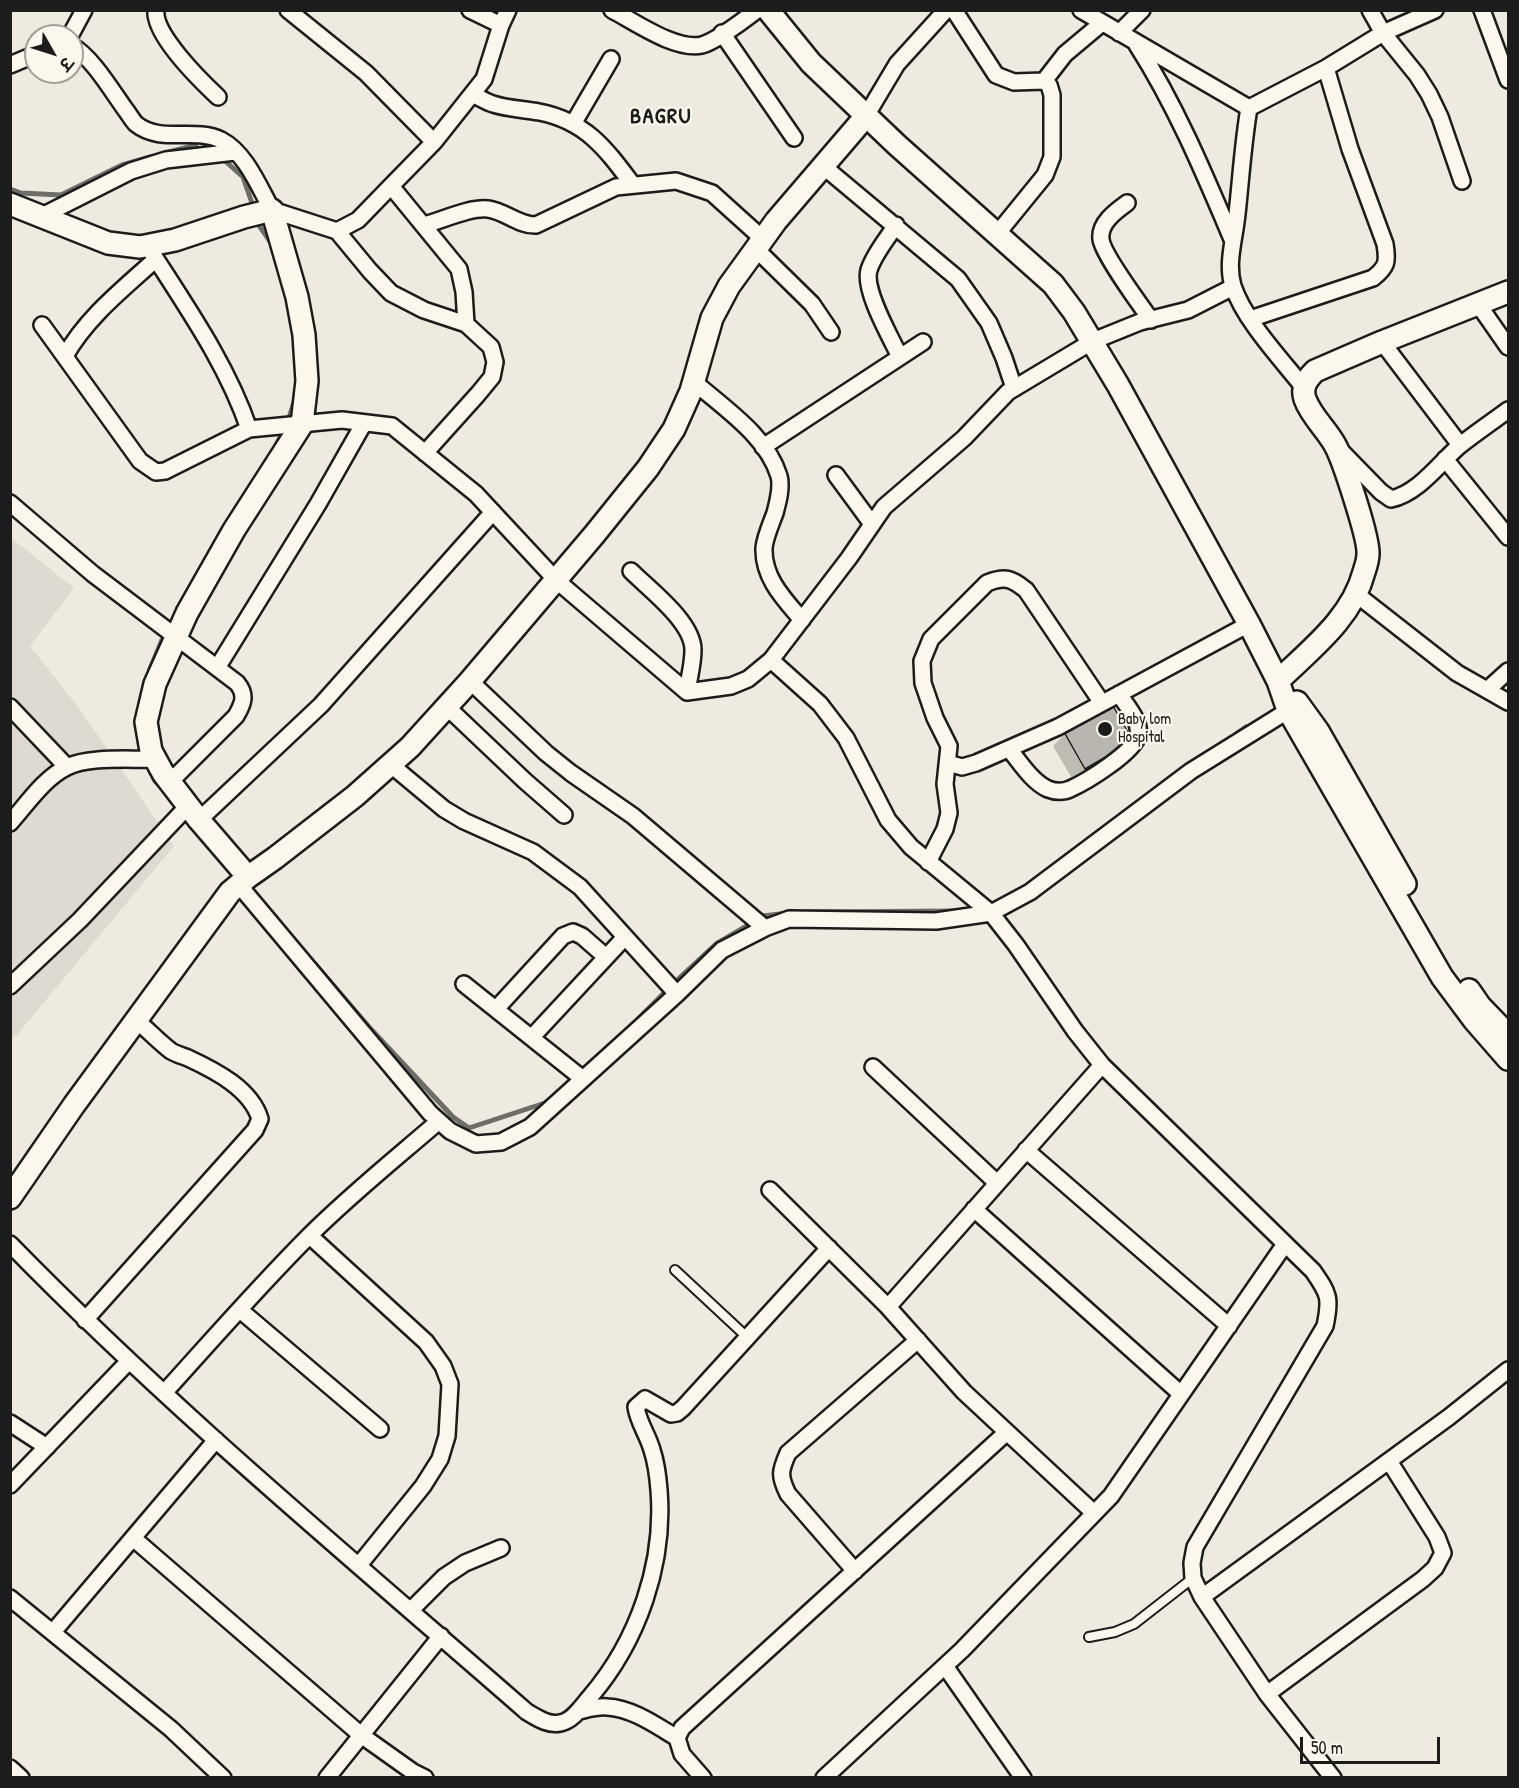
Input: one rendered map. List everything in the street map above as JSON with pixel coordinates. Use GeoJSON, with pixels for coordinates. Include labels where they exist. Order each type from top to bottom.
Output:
{"type":"FeatureCollection","features":[{"type":"Feature","properties":{"kind":"street"},"geometry":{"type":"LineString","coordinates":[[76,24],[84,10]]}},
{"type":"Feature","properties":{"kind":"street"},"geometry":{"type":"LineString","coordinates":[[156,10],[155,17],[161,32],[200,80],[218,97]]}},
{"type":"Feature","properties":{"kind":"street"},"geometry":{"type":"LineString","coordinates":[[288,10],[366,73],[434,142]]}},
{"type":"Feature","properties":{"kind":"street"},"geometry":{"type":"LineString","coordinates":[[470,10],[501,25]]}},
{"type":"Feature","properties":{"kind":"street"},"geometry":{"type":"LineString","coordinates":[[337,231],[358,220],[434,142],[484,79],[508,10]]}},
{"type":"Feature","properties":{"kind":"street"},"geometry":{"type":"LineString","coordinates":[[612,10],[672,42],[692,45],[703,45],[757,10]]}},
{"type":"Feature","properties":{"kind":"street"},"geometry":{"type":"LineString","coordinates":[[768,10],[812,63],[866,116],[1053,284],[1093,340],[1442,977],[1474,1020],[1509,1059]]}},
{"type":"Feature","properties":{"kind":"street"},"geometry":{"type":"LineString","coordinates":[[10,1198],[230,892],[356,796],[410,747],[470,681],[648,468],[674,429],[693,381],[712,318],[729,286],[776,221],[866,116],[897,64],[946,10]]}},
{"type":"Feature","properties":{"kind":"street"},"geometry":{"type":"LineString","coordinates":[[954,10],[996,75],[1014,82],[1044,81],[1049,85],[1052,95],[1052,157],[1046,175],[997,234]]}},
{"type":"Feature","properties":{"kind":"street"},"geometry":{"type":"LineString","coordinates":[[1081,10],[1250,108]]}},
{"type":"Feature","properties":{"kind":"street"},"geometry":{"type":"LineString","coordinates":[[1119,33],[1142,10]]}},
{"type":"Feature","properties":{"kind":"street"},"geometry":{"type":"LineString","coordinates":[[1370,10],[1383,33],[1417,75],[1429,94],[1440,117],[1462,181]]}},
{"type":"Feature","properties":{"kind":"street"},"geometry":{"type":"LineString","coordinates":[[1250,108],[1326,68],[1383,33],[1435,10]]}},
{"type":"Feature","properties":{"kind":"street"},"geometry":{"type":"LineString","coordinates":[[1482,10],[1509,80]]}},
{"type":"Feature","properties":{"kind":"street"},"geometry":{"type":"LineString","coordinates":[[1044,81],[1065,54],[1102,23]]}},
{"type":"Feature","properties":{"kind":"street"},"geometry":{"type":"LineString","coordinates":[[722,33],[780,121],[794,138]]}},
{"type":"Feature","properties":{"kind":"street"},"geometry":{"type":"LineString","coordinates":[[1135,43],[1158,78],[1187,136],[1232,240]]}},
{"type":"Feature","properties":{"kind":"street"},"geometry":{"type":"LineString","coordinates":[[84,57],[135,123],[146,130],[166,135],[203,135],[221,140],[248,167],[272,210],[297,297],[304,335],[307,381],[302,424],[234,531],[186,613],[155,684],[146,722],[152,751],[170,782],[243,881],[430,1113],[450,1131],[476,1144],[501,1142],[530,1127],[677,994],[722,950],[765,928],[789,919],[936,921],[991,913],[1030,892],[1287,696],[1356,594],[1368,553],[1363,527],[1336,446]]}},
{"type":"Feature","properties":{"kind":"street"},"geometry":{"type":"LineString","coordinates":[[10,65],[24,59]]}},
{"type":"Feature","properties":{"kind":"street"},"geometry":{"type":"LineString","coordinates":[[573,124],[611,59]]}},
{"type":"Feature","properties":{"kind":"street"},"geometry":{"type":"LineString","coordinates":[[1250,319],[1373,278],[1382,271],[1388,259],[1385,244],[1350,149],[1326,68]]}},
{"type":"Feature","properties":{"kind":"street"},"geometry":{"type":"LineString","coordinates":[[472,94],[492,104],[541,112],[586,131],[603,145],[633,184]]}},
{"type":"Feature","properties":{"kind":"street"},"geometry":{"type":"LineString","coordinates":[[1250,108],[1237,217],[1232,240],[1233,287],[1250,319],[1304,388]]}},
{"type":"Feature","properties":{"kind":"street"},"geometry":{"type":"LineString","coordinates":[[42,216],[131,171],[166,160],[235,152]]}},
{"type":"Feature","properties":{"kind":"street"},"geometry":{"type":"LineString","coordinates":[[823,166],[958,279],[989,323],[1014,388]]}},
{"type":"Feature","properties":{"kind":"street"},"geometry":{"type":"LineString","coordinates":[[424,225],[471,210],[487,209],[506,214],[528,226],[536,225],[616,188],[633,184],[676,181],[712,193],[812,304],[831,332]]}},
{"type":"Feature","properties":{"kind":"street"},"geometry":{"type":"LineString","coordinates":[[391,186],[459,269],[464,292],[466,324]]}},
{"type":"Feature","properties":{"kind":"street"},"geometry":{"type":"LineString","coordinates":[[1127,203],[1110,215],[1100,239],[1107,254],[1151,320]]}},
{"type":"Feature","properties":{"kind":"street"},"geometry":{"type":"LineString","coordinates":[[10,204],[108,243],[140,247],[152,252],[222,366],[239,400],[249,429]]}},
{"type":"Feature","properties":{"kind":"street"},"geometry":{"type":"LineString","coordinates":[[65,356],[76,337],[95,314],[152,252],[175,240],[272,210],[337,231],[391,293],[423,310],[466,324],[491,347],[495,362],[492,376],[425,453]]}},
{"type":"Feature","properties":{"kind":"street"},"geometry":{"type":"LineString","coordinates":[[896,225],[876,255],[869,271],[869,285],[880,317],[900,357]]}},
{"type":"Feature","properties":{"kind":"street"},"geometry":{"type":"LineString","coordinates":[[42,325],[140,461],[156,472],[165,471],[249,429],[342,420],[392,426],[476,494],[556,580],[687,692],[731,686],[748,679],[771,660],[884,507],[964,438],[1008,392],[1093,340],[1140,322],[1188,310],[1233,287]]}},
{"type":"Feature","properties":{"kind":"street"},"geometry":{"type":"LineString","coordinates":[[1509,292],[1315,371],[1307,379],[1304,388],[1305,399],[1336,446],[1381,492],[1391,499],[1401,497],[1460,445],[1509,410]]}},
{"type":"Feature","properties":{"kind":"street"},"geometry":{"type":"LineString","coordinates":[[1478,304],[1509,347]]}},
{"type":"Feature","properties":{"kind":"street"},"geometry":{"type":"LineString","coordinates":[[763,447],[923,342]]}},
{"type":"Feature","properties":{"kind":"street"},"geometry":{"type":"LineString","coordinates":[[1382,342],[1460,445]]}},
{"type":"Feature","properties":{"kind":"street"},"geometry":{"type":"LineString","coordinates":[[693,381],[756,437],[774,462],[780,480],[777,504],[764,547],[766,566],[775,588],[802,620]]}},
{"type":"Feature","properties":{"kind":"street"},"geometry":{"type":"LineString","coordinates":[[217,668],[318,504],[364,423]]}},
{"type":"Feature","properties":{"kind":"street"},"geometry":{"type":"LineString","coordinates":[[1445,459],[1509,537]]}},
{"type":"Feature","properties":{"kind":"street"},"geometry":{"type":"LineString","coordinates":[[836,476],[872,524]]}},
{"type":"Feature","properties":{"kind":"street"},"geometry":{"type":"LineString","coordinates":[[10,503],[93,574],[237,683],[243,690],[244,703],[236,716],[170,782]]}},
{"type":"Feature","properties":{"kind":"street"},"geometry":{"type":"LineString","coordinates":[[10,986],[193,813],[321,705],[493,512]]}},
{"type":"Feature","properties":{"kind":"street"},"geometry":{"type":"LineString","coordinates":[[631,571],[683,622],[691,637],[693,650],[687,692]]}},
{"type":"Feature","properties":{"kind":"street"},"geometry":{"type":"LineString","coordinates":[[928,862],[945,829],[949,813],[945,784],[948,746],[923,683],[922,661],[931,639],[987,583],[998,578],[1013,579],[1026,590],[1102,704]]}},
{"type":"Feature","properties":{"kind":"street"},"geometry":{"type":"LineString","coordinates":[[1356,594],[1457,672],[1509,702]]}},
{"type":"Feature","properties":{"kind":"street"},"geometry":{"type":"LineString","coordinates":[[948,763],[962,766],[976,763],[1058,727],[1249,624]]}},
{"type":"Feature","properties":{"kind":"street"},"geometry":{"type":"LineString","coordinates":[[771,660],[820,704],[846,738],[888,820],[910,847],[991,913],[1102,1065],[1313,1271],[1328,1292],[1329,1308],[1325,1326],[1195,1547],[1192,1563],[1193,1578],[1202,1597],[1267,1694],[1333,1778]]}},
{"type":"Feature","properties":{"kind":"street"},"geometry":{"type":"LineString","coordinates":[[1487,690],[1509,671]]}},
{"type":"Feature","properties":{"kind":"street"},"geometry":{"type":"LineString","coordinates":[[470,681],[546,753],[633,816],[765,928]]}},
{"type":"Feature","properties":{"kind":"street"},"geometry":{"type":"LineString","coordinates":[[1009,749],[1036,780],[1048,789],[1060,792],[1070,790],[1130,749],[1138,735],[1137,723],[1119,694]]}},
{"type":"Feature","properties":{"kind":"street"},"geometry":{"type":"LineString","coordinates":[[1287,696],[1318,731],[1375,828],[1447,961],[1480,1006],[1509,1035]]}},
{"type":"Feature","properties":{"kind":"street"},"geometry":{"type":"LineString","coordinates":[[10,707],[67,767]]}},
{"type":"Feature","properties":{"kind":"street"},"geometry":{"type":"LineString","coordinates":[[447,707],[525,782],[564,815]]}},
{"type":"Feature","properties":{"kind":"street"},"geometry":{"type":"LineString","coordinates":[[10,823],[48,781],[67,767],[88,761],[155,759]]}},
{"type":"Feature","properties":{"kind":"street"},"geometry":{"type":"LineString","coordinates":[[390,764],[444,809],[533,852],[580,887],[677,994]]}},
{"type":"Feature","properties":{"kind":"street"},"geometry":{"type":"LineString","coordinates":[[496,1009],[563,936],[573,932],[582,936],[606,957]]}},
{"type":"Feature","properties":{"kind":"street"},"geometry":{"type":"LineString","coordinates":[[532,1037],[625,937]]}},
{"type":"Feature","properties":{"kind":"street"},"geometry":{"type":"LineString","coordinates":[[464,984],[583,1079]]}},
{"type":"Feature","properties":{"kind":"street"},"geometry":{"type":"LineString","coordinates":[[85,1320],[255,1130],[260,1119],[249,1097],[233,1084],[172,1051],[136,1020]]}},
{"type":"Feature","properties":{"kind":"street"},"geometry":{"type":"LineString","coordinates":[[888,1307],[1102,1065]]}},
{"type":"Feature","properties":{"kind":"street"},"geometry":{"type":"LineString","coordinates":[[873,1067],[997,1183]]}},
{"type":"Feature","properties":{"kind":"street"},"geometry":{"type":"LineString","coordinates":[[164,1394],[310,1236],[357,1191],[439,1121]]}},
{"type":"Feature","properties":{"kind":"street"},"geometry":{"type":"LineString","coordinates":[[1026,1150],[1228,1326]]}},
{"type":"Feature","properties":{"kind":"street"},"geometry":{"type":"LineString","coordinates":[[770,1190],[888,1307],[964,1392],[1094,1513]]}},
{"type":"Feature","properties":{"kind":"street"},"geometry":{"type":"LineString","coordinates":[[974,1209],[1181,1394]]}},
{"type":"Feature","properties":{"kind":"street"},"geometry":{"type":"LineString","coordinates":[[310,1236],[426,1342],[442,1366],[450,1384],[447,1436],[441,1459],[423,1486],[359,1565]]}},
{"type":"Feature","properties":{"kind":"street"},"geometry":{"type":"LineString","coordinates":[[10,1244],[129,1362],[216,1440],[527,1712],[543,1721],[558,1724],[569,1720],[603,1682],[637,1626],[652,1577],[658,1533],[659,1491],[652,1450],[636,1407],[645,1399],[671,1414],[677,1413],[829,1248]]}},
{"type":"Feature","properties":{"kind":"street"},"geometry":{"type":"LineString","coordinates":[[824,1778],[945,1666],[1111,1496],[1285,1244]]}},
{"type":"Feature","properties":{"kind":"street"},"geometry":{"type":"LineString","coordinates":[[240,1310],[380,1429]]}},
{"type":"Feature","properties":{"kind":"street"},"geometry":{"type":"LineString","coordinates":[[855,1571],[788,1494],[781,1480],[782,1467],[788,1453],[918,1340]]}},
{"type":"Feature","properties":{"kind":"street"},"geometry":{"type":"LineString","coordinates":[[10,1485],[129,1362]]}},
{"type":"Feature","properties":{"kind":"street"},"geometry":{"type":"LineString","coordinates":[[1202,1597],[1449,1417],[1509,1370]]}},
{"type":"Feature","properties":{"kind":"street"},"geometry":{"type":"LineString","coordinates":[[10,1423],[48,1447]]}},
{"type":"Feature","properties":{"kind":"street"},"geometry":{"type":"LineString","coordinates":[[677,1738],[682,1728],[1007,1432]]}},
{"type":"Feature","properties":{"kind":"street"},"geometry":{"type":"LineString","coordinates":[[53,1632],[216,1440]]}},
{"type":"Feature","properties":{"kind":"street"},"geometry":{"type":"LineString","coordinates":[[1267,1694],[1423,1579],[1435,1568],[1443,1553],[1437,1537],[1389,1461]]}},
{"type":"Feature","properties":{"kind":"street"},"geometry":{"type":"LineString","coordinates":[[133,1538],[361,1735],[425,1778]]}},
{"type":"Feature","properties":{"kind":"street"},"geometry":{"type":"LineString","coordinates":[[411,1610],[444,1577],[465,1563],[501,1548]]}},
{"type":"Feature","properties":{"kind":"street"},"geometry":{"type":"LineString","coordinates":[[10,1598],[171,1729],[223,1778]]}},
{"type":"Feature","properties":{"kind":"street"},"geometry":{"type":"LineString","coordinates":[[327,1778],[441,1636]]}},
{"type":"Feature","properties":{"kind":"street"},"geometry":{"type":"LineString","coordinates":[[945,1666],[1023,1778]]}},
{"type":"Feature","properties":{"kind":"street"},"geometry":{"type":"LineString","coordinates":[[579,1710],[607,1707],[624,1710],[647,1721],[677,1738],[682,1754],[703,1778]]}},
{"type":"Feature","properties":{"kind":"street"},"geometry":{"type":"LineString","coordinates":[[10,1768],[21,1778]]}},
{"type":"Feature","properties":{"kind":"lane"},"geometry":{"type":"LineString","coordinates":[[675,1270],[748,1338]]}},
{"type":"Feature","properties":{"kind":"lane"},"geometry":{"type":"LineString","coordinates":[[1089,1637],[1115,1632],[1134,1624],[1193,1578]]}},
{"type":"Feature","properties":{"kind":"shaded area"},"geometry":{"type":"Polygon","coordinates":[[[11,538],[74,588],[30,646],[81,711],[174,846],[11,1042],[11,538]]]}},
{"type":"Feature","properties":{"kind":"building"},"geometry":{"type":"Polygon","coordinates":[[[1112,704],[1133,741],[1085,769],[1064,732],[1112,704]]]}},
{"type":"Feature","properties":{"kind":"waterway"},"geometry":{"type":"LineString","coordinates":[[165,153],[196,145]]}},
{"type":"Feature","properties":{"kind":"waterway"},"geometry":{"type":"LineString","coordinates":[[10,189],[21,193],[61,195],[122,165],[150,157]]}},
{"type":"Feature","properties":{"kind":"waterway"},"geometry":{"type":"LineString","coordinates":[[223,159],[243,177],[253,206]]}},
{"type":"Feature","properties":{"kind":"waterway"},"geometry":{"type":"LineString","coordinates":[[256,221],[274,247]]}},
{"type":"Feature","properties":{"kind":"waterway"},"geometry":{"type":"LineString","coordinates":[[289,418],[295,399]]}},
{"type":"Feature","properties":{"kind":"waterway"},"geometry":{"type":"LineString","coordinates":[[274,449],[282,434]]}},
{"type":"Feature","properties":{"kind":"waterway"},"geometry":{"type":"LineString","coordinates":[[150,669],[162,640]]}},
{"type":"Feature","properties":{"kind":"waterway"},"geometry":{"type":"LineString","coordinates":[[1236,734],[1246,727]]}},
{"type":"Feature","properties":{"kind":"waterway"},"geometry":{"type":"LineString","coordinates":[[151,773],[163,789]]}},
{"type":"Feature","properties":{"kind":"waterway"},"geometry":{"type":"LineString","coordinates":[[807,912],[956,911]]}},
{"type":"Feature","properties":{"kind":"waterway"},"geometry":{"type":"LineString","coordinates":[[763,916],[788,913]]}},
{"type":"Feature","properties":{"kind":"waterway"},"geometry":{"type":"LineString","coordinates":[[675,982],[716,944],[750,924]]}},
{"type":"Feature","properties":{"kind":"waterway"},"geometry":{"type":"LineString","coordinates":[[315,964],[369,1027],[453,1117],[469,1128],[545,1103],[550,1099]]}},
{"type":"Feature","properties":{"kind":"waterway"},"geometry":{"type":"LineString","coordinates":[[631,1026],[663,994]]}},
{"type":"Feature","properties":{"kind":"place","name":"Baby lom Hospital"},"geometry":{"type":"Point","coordinates":[1105,729]}},
{"type":"Feature","properties":{"kind":"district","name":"BAGRU"},"geometry":{"type":"Point","coordinates":[661,117]}}]}
